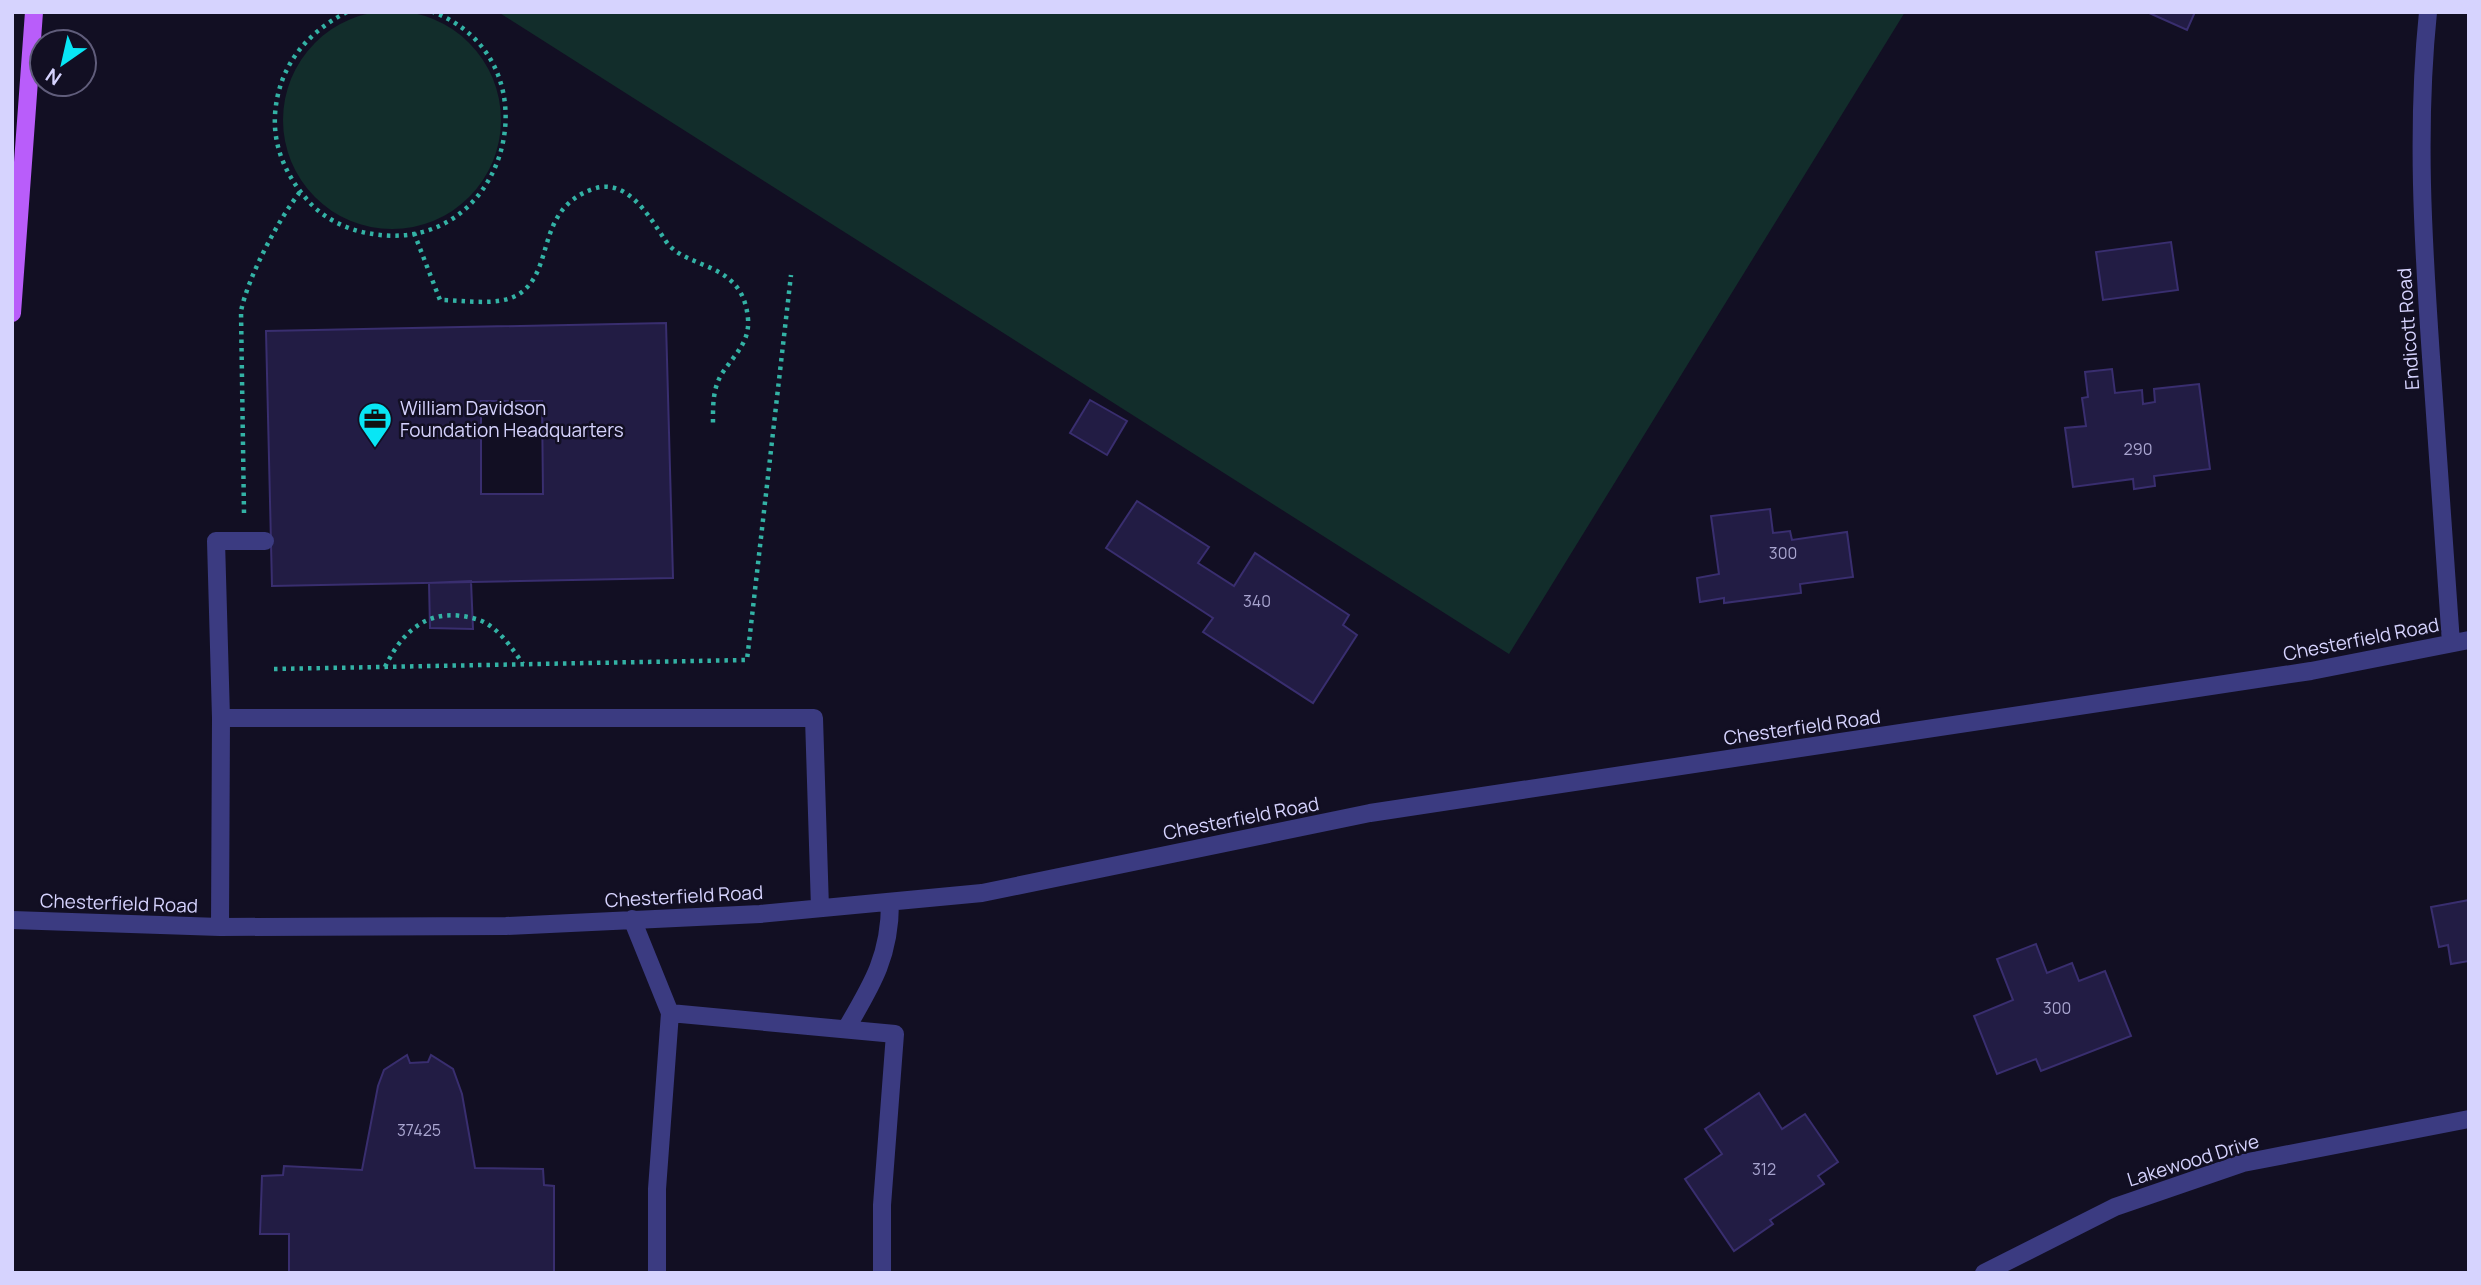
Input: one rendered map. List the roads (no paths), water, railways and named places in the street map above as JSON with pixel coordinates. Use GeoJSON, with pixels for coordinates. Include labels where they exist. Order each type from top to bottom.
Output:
{"type":"FeatureCollection","features":[{"type":"Feature","properties":{"kind":"main road"},"geometry":{"type":"LineString","coordinates":[[12,313],[34,12]]}},
{"type":"Feature","properties":{"kind":"street","name":"Endicott Road"},"geometry":{"type":"LineString","coordinates":[[2428,12],[2420,89],[2424,266],[2460,642]]}},
{"type":"Feature","properties":{"kind":"street"},"geometry":{"type":"LineString","coordinates":[[220,927],[221,718],[216,541],[265,541]]}},
{"type":"Feature","properties":{"kind":"street","name":"Chesterfield Road"},"geometry":{"type":"LineString","coordinates":[[12,920],[220,927],[492,926],[820,908],[982,893],[1384,811],[2312,671],[2460,642]]}},
{"type":"Feature","properties":{"kind":"street"},"geometry":{"type":"LineString","coordinates":[[221,718],[814,719],[820,908]]}},
{"type":"Feature","properties":{"kind":"street"},"geometry":{"type":"LineString","coordinates":[[846,1029],[877,976],[886,951],[890,903]]}},
{"type":"Feature","properties":{"kind":"street"},"geometry":{"type":"LineString","coordinates":[[632,919],[670,1013],[657,1189],[657,1273]]}},
{"type":"Feature","properties":{"kind":"street"},"geometry":{"type":"LineString","coordinates":[[670,1013],[895,1034],[882,1205],[882,1273]]}},
{"type":"Feature","properties":{"kind":"street","name":"Lakewood Drive"},"geometry":{"type":"LineString","coordinates":[[1984,1273],[2115,1207],[2243,1163],[2469,1119]]}},
{"type":"Feature","properties":{"kind":"place","name":"William Davidson Foundation Headquarters"},"geometry":{"type":"Point","coordinates":[375,449]}}]}
